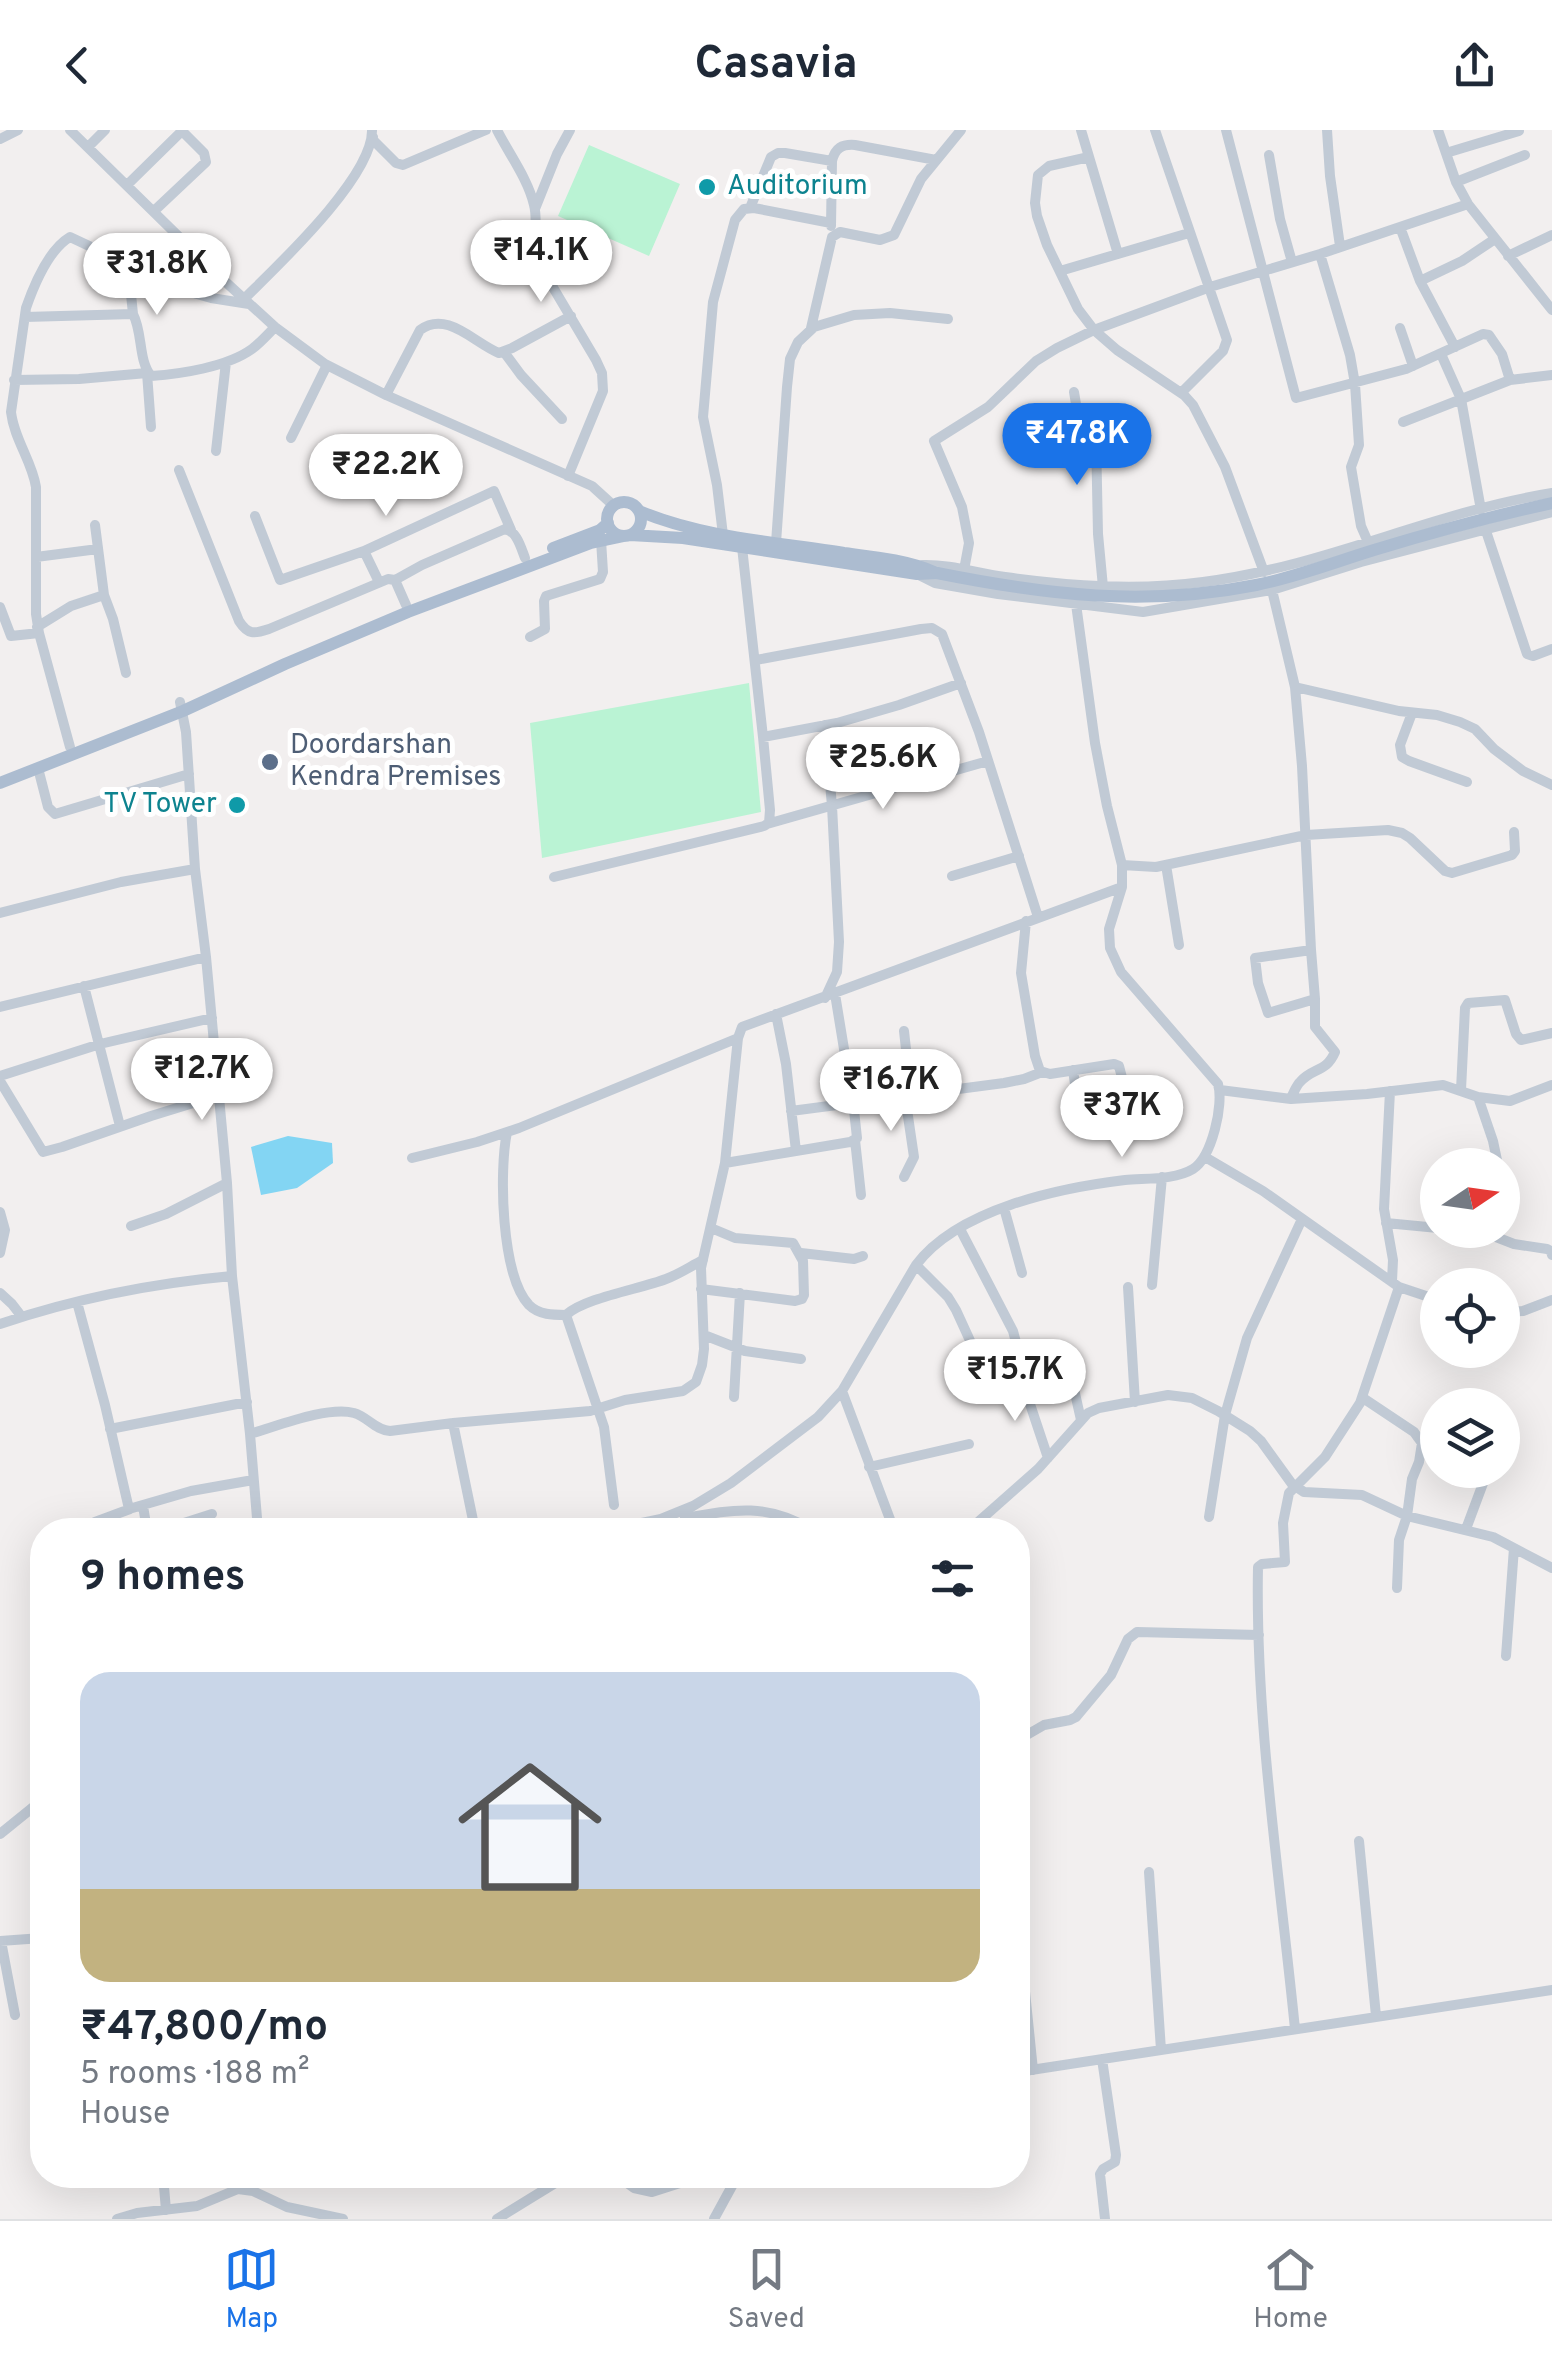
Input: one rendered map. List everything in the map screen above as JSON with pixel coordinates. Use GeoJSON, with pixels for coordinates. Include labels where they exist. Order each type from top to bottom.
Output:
{"type":"FeatureCollection","features":[{"type":"Feature","properties":{"kind":"main road"},"geometry":{"type":"LineString","coordinates":[[625,502],[636,506],[639,528],[627,536],[613,532],[608,514],[614,506],[625,502]]}},
{"type":"Feature","properties":{"kind":"main road"},"geometry":{"type":"LineString","coordinates":[[0,783],[408,612],[601,540],[670,536],[992,584],[1128,598],[1174,596],[1272,581],[1432,533],[1552,503]]}},
{"type":"Feature","properties":{"kind":"main road"},"geometry":{"type":"LineString","coordinates":[[639,511],[686,528],[917,570]]}},
{"type":"Feature","properties":{"kind":"main road"},"geometry":{"type":"LineString","coordinates":[[0,774],[182,706],[406,605],[600,530],[608,523]]}},
{"type":"Feature","properties":{"kind":"street"},"geometry":{"type":"LineString","coordinates":[[0,138],[18,130]]}},
{"type":"Feature","properties":{"kind":"street"},"geometry":{"type":"LineString","coordinates":[[70,130],[247,302],[327,365],[592,486],[614,506]]}},
{"type":"Feature","properties":{"kind":"street"},"geometry":{"type":"LineString","coordinates":[[88,147],[105,130]]}},
{"type":"Feature","properties":{"kind":"street"},"geometry":{"type":"LineString","coordinates":[[127,185],[183,130],[204,153],[206,162],[154,212]]}},
{"type":"Feature","properties":{"kind":"street"},"geometry":{"type":"LineString","coordinates":[[374,133],[396,163],[403,165],[486,130]]}},
{"type":"Feature","properties":{"kind":"street"},"geometry":{"type":"LineString","coordinates":[[498,130],[532,197],[535,254],[602,373],[597,406],[568,476]]}},
{"type":"Feature","properties":{"kind":"street"},"geometry":{"type":"LineString","coordinates":[[535,209],[570,130]]}},
{"type":"Feature","properties":{"kind":"street"},"geometry":{"type":"LineString","coordinates":[[832,237],[840,232],[880,240],[894,235],[921,179],[961,130]]}},
{"type":"Feature","properties":{"kind":"street"},"geometry":{"type":"LineString","coordinates":[[1081,130],[1118,254]]}},
{"type":"Feature","properties":{"kind":"street"},"geometry":{"type":"LineString","coordinates":[[1155,130],[1226,334],[1223,351],[1180,392]]}},
{"type":"Feature","properties":{"kind":"street"},"geometry":{"type":"LineString","coordinates":[[1226,130],[1295,397],[1395,374],[1480,334],[1490,335],[1502,354],[1510,380]]}},
{"type":"Feature","properties":{"kind":"street"},"geometry":{"type":"LineString","coordinates":[[1328,130],[1340,246]]}},
{"type":"Feature","properties":{"kind":"street"},"geometry":{"type":"LineString","coordinates":[[1438,130],[1468,204],[1508,256],[1547,294],[1552,310]]}},
{"type":"Feature","properties":{"kind":"street"},"geometry":{"type":"LineString","coordinates":[[1446,152],[1519,131]]}},
{"type":"Feature","properties":{"kind":"street"},"geometry":{"type":"LineString","coordinates":[[247,302],[327,213],[362,162],[374,133]]}},
{"type":"Feature","properties":{"kind":"street"},"geometry":{"type":"LineString","coordinates":[[812,328],[832,237],[834,152],[846,144],[936,160]]}},
{"type":"Feature","properties":{"kind":"street"},"geometry":{"type":"LineString","coordinates":[[750,208],[771,157],[785,153],[832,160]]}},
{"type":"Feature","properties":{"kind":"street"},"geometry":{"type":"LineString","coordinates":[[1269,155],[1292,262]]}},
{"type":"Feature","properties":{"kind":"street"},"geometry":{"type":"LineString","coordinates":[[1456,182],[1525,155]]}},
{"type":"Feature","properties":{"kind":"street"},"geometry":{"type":"LineString","coordinates":[[1089,157],[1049,166],[1036,180],[1037,216],[1060,271],[1078,309],[1094,330],[1189,399],[1216,447],[1264,572]]}},
{"type":"Feature","properties":{"kind":"street"},"geometry":{"type":"LineString","coordinates":[[964,570],[969,543],[962,508],[934,440],[988,407],[1036,361],[1094,330],[1210,287],[1468,204]]}},
{"type":"Feature","properties":{"kind":"street"},"geometry":{"type":"LineString","coordinates":[[722,535],[717,485],[703,417],[713,302],[735,220],[750,208],[831,223]]}},
{"type":"Feature","properties":{"kind":"street"},"geometry":{"type":"LineString","coordinates":[[1400,227],[1420,281],[1456,348]]}},
{"type":"Feature","properties":{"kind":"street"},"geometry":{"type":"LineString","coordinates":[[1060,271],[1190,232]]}},
{"type":"Feature","properties":{"kind":"street"},"geometry":{"type":"LineString","coordinates":[[1508,256],[1552,235]]}},
{"type":"Feature","properties":{"kind":"street"},"geometry":{"type":"LineString","coordinates":[[70,746],[34,602],[35,481],[12,422],[14,380],[32,293],[55,251],[70,238],[183,290],[247,302]]}},
{"type":"Feature","properties":{"kind":"street"},"geometry":{"type":"LineString","coordinates":[[1420,281],[1462,261],[1495,239]]}},
{"type":"Feature","properties":{"kind":"street"},"geometry":{"type":"LineString","coordinates":[[1320,254],[1355,384],[1359,444],[1351,466],[1361,526],[1368,542]]}},
{"type":"Feature","properties":{"kind":"street"},"geometry":{"type":"LineString","coordinates":[[128,265],[147,374],[151,427]]}},
{"type":"Feature","properties":{"kind":"street"},"geometry":{"type":"LineString","coordinates":[[776,542],[790,360],[798,342],[812,328],[848,316],[875,313],[948,318]]}},
{"type":"Feature","properties":{"kind":"street"},"geometry":{"type":"LineString","coordinates":[[25,317],[134,314]]}},
{"type":"Feature","properties":{"kind":"street"},"geometry":{"type":"LineString","coordinates":[[386,395],[420,330],[428,324],[451,325],[494,352],[504,352],[571,316]]}},
{"type":"Feature","properties":{"kind":"street"},"geometry":{"type":"LineString","coordinates":[[14,380],[156,376],[226,362],[252,349],[276,327]]}},
{"type":"Feature","properties":{"kind":"street"},"geometry":{"type":"LineString","coordinates":[[1400,328],[1413,366]]}},
{"type":"Feature","properties":{"kind":"street"},"geometry":{"type":"LineString","coordinates":[[504,352],[562,419]]}},
{"type":"Feature","properties":{"kind":"street"},"geometry":{"type":"LineString","coordinates":[[1442,354],[1461,399],[1481,510]]}},
{"type":"Feature","properties":{"kind":"street"},"geometry":{"type":"LineString","coordinates":[[216,451],[226,362]]}},
{"type":"Feature","properties":{"kind":"street"},"geometry":{"type":"LineString","coordinates":[[291,438],[327,365]]}},
{"type":"Feature","properties":{"kind":"street"},"geometry":{"type":"LineString","coordinates":[[1403,422],[1510,380],[1552,376]]}},
{"type":"Feature","properties":{"kind":"street"},"geometry":{"type":"LineString","coordinates":[[1074,392],[1078,422],[1096,433],[1103,588]]}},
{"type":"Feature","properties":{"kind":"street"},"geometry":{"type":"LineString","coordinates":[[178,470],[238,621],[253,634],[379,582],[395,580],[505,528],[511,530]]}},
{"type":"Feature","properties":{"kind":"street"},"geometry":{"type":"LineString","coordinates":[[255,516],[280,580],[364,551],[494,492],[525,558]]}},
{"type":"Feature","properties":{"kind":"street"},"geometry":{"type":"LineString","coordinates":[[917,570],[937,564],[1103,588],[1205,582],[1264,572],[1552,493]]}},
{"type":"Feature","properties":{"kind":"street"},"geometry":{"type":"LineString","coordinates":[[917,570],[935,582],[1143,612],[1272,590],[1361,562],[1552,512]]}},
{"type":"Feature","properties":{"kind":"street"},"geometry":{"type":"LineString","coordinates":[[94,525],[104,595],[126,673]]}},
{"type":"Feature","properties":{"kind":"street"},"geometry":{"type":"LineString","coordinates":[[1485,528],[1527,654],[1552,649]]}},
{"type":"Feature","properties":{"kind":"street"},"geometry":{"type":"LineString","coordinates":[[530,637],[545,629],[546,596],[600,579],[601,540]]}},
{"type":"Feature","properties":{"kind":"street"},"geometry":{"type":"LineString","coordinates":[[742,547],[770,810],[767,824]]}},
{"type":"Feature","properties":{"kind":"street"},"geometry":{"type":"LineString","coordinates":[[36,558],[98,550]]}},
{"type":"Feature","properties":{"kind":"street"},"geometry":{"type":"LineString","coordinates":[[364,551],[379,582]]}},
{"type":"Feature","properties":{"kind":"street"},"geometry":{"type":"LineString","coordinates":[[395,580],[406,605]]}},
{"type":"Feature","properties":{"kind":"street"},"geometry":{"type":"LineString","coordinates":[[1155,587],[1158,610]]}},
{"type":"Feature","properties":{"kind":"street"},"geometry":{"type":"LineString","coordinates":[[1272,590],[1295,687],[1315,1027],[1335,1052],[1326,1067],[1300,1082],[1290,1098]]}},
{"type":"Feature","properties":{"kind":"street"},"geometry":{"type":"LineString","coordinates":[[0,606],[11,636],[38,630],[72,606],[104,595]]}},
{"type":"Feature","properties":{"kind":"street"},"geometry":{"type":"LineString","coordinates":[[687,1518],[818,1417],[842,1392],[926,1252],[960,1229],[1004,1208],[1054,1193],[1191,1170],[1205,1156],[1219,1111],[1220,1090],[1214,1078],[1122,972],[1108,940],[1122,887],[1122,865],[1106,806],[1076,604]]}},
{"type":"Feature","properties":{"kind":"street"},"geometry":{"type":"LineString","coordinates":[[756,660],[938,630],[962,683],[1038,917]]}},
{"type":"Feature","properties":{"kind":"street"},"geometry":{"type":"LineString","coordinates":[[763,737],[825,726],[962,683]]}},
{"type":"Feature","properties":{"kind":"street"},"geometry":{"type":"LineString","coordinates":[[1295,687],[1460,722],[1523,770],[1552,785]]}},
{"type":"Feature","properties":{"kind":"street"},"geometry":{"type":"LineString","coordinates":[[182,706],[257,1518]]}},
{"type":"Feature","properties":{"kind":"street"},"geometry":{"type":"LineString","coordinates":[[1412,712],[1400,745],[1402,757],[1467,782]]}},
{"type":"Feature","properties":{"kind":"street"},"geometry":{"type":"LineString","coordinates":[[825,726],[840,942],[830,996],[853,1103],[861,1195]]}},
{"type":"Feature","properties":{"kind":"street"},"geometry":{"type":"LineString","coordinates":[[554,877],[767,824],[988,762]]}},
{"type":"Feature","properties":{"kind":"street"},"geometry":{"type":"LineString","coordinates":[[38,768],[48,808],[55,814],[189,774]]}},
{"type":"Feature","properties":{"kind":"street"},"geometry":{"type":"LineString","coordinates":[[1122,865],[1166,865],[1306,835],[1378,830],[1396,831],[1410,838],[1452,873],[1512,856],[1514,832]]}},
{"type":"Feature","properties":{"kind":"street"},"geometry":{"type":"LineString","coordinates":[[952,876],[1018,856]]}},
{"type":"Feature","properties":{"kind":"street"},"geometry":{"type":"LineString","coordinates":[[1166,865],[1179,945]]}},
{"type":"Feature","properties":{"kind":"street"},"geometry":{"type":"LineString","coordinates":[[0,913],[195,868]]}},
{"type":"Feature","properties":{"kind":"street"},"geometry":{"type":"LineString","coordinates":[[250,1434],[328,1413],[360,1415],[386,1431],[598,1409],[690,1387],[700,1375],[703,1260],[724,1163],[742,1027],[1122,887]]}},
{"type":"Feature","properties":{"kind":"street"},"geometry":{"type":"LineString","coordinates":[[1026,921],[1023,990],[1042,1072]]}},
{"type":"Feature","properties":{"kind":"street"},"geometry":{"type":"LineString","coordinates":[[1311,950],[1255,958],[1268,1013],[1316,999]]}},
{"type":"Feature","properties":{"kind":"street"},"geometry":{"type":"LineString","coordinates":[[0,1006],[206,956]]}},
{"type":"Feature","properties":{"kind":"street"},"geometry":{"type":"LineString","coordinates":[[84,986],[120,1126]]}},
{"type":"Feature","properties":{"kind":"street"},"geometry":{"type":"LineString","coordinates":[[1461,1090],[1468,1003],[1505,1000],[1521,1040],[1552,1033]]}},
{"type":"Feature","properties":{"kind":"street"},"geometry":{"type":"LineString","coordinates":[[776,1014],[784,1046],[796,1151]]}},
{"type":"Feature","properties":{"kind":"street"},"geometry":{"type":"LineString","coordinates":[[212,1018],[100,1044],[0,1079],[42,1152],[219,1095]]}},
{"type":"Feature","properties":{"kind":"street"},"geometry":{"type":"LineString","coordinates":[[904,1031],[914,1157],[904,1177]]}},
{"type":"Feature","properties":{"kind":"street"},"geometry":{"type":"LineString","coordinates":[[412,1158],[507,1132],[738,1038]]}},
{"type":"Feature","properties":{"kind":"street"},"geometry":{"type":"LineString","coordinates":[[792,1111],[1024,1080],[1042,1072],[1117,1065],[1130,1101],[1170,1096]]}},
{"type":"Feature","properties":{"kind":"street"},"geometry":{"type":"LineString","coordinates":[[1073,1070],[1079,1112]]}},
{"type":"Feature","properties":{"kind":"street"},"geometry":{"type":"LineString","coordinates":[[1220,1090],[1290,1098],[1437,1085],[1478,1097],[1513,1101],[1552,1085]]}},
{"type":"Feature","properties":{"kind":"street"},"geometry":{"type":"LineString","coordinates":[[1295,2030],[1271,1794],[1258,1567],[1285,1562],[1285,1504],[1294,1486],[1325,1457],[1363,1398],[1396,1284],[1384,1195],[1390,1091]]}},
{"type":"Feature","properties":{"kind":"street"},"geometry":{"type":"LineString","coordinates":[[1478,1097],[1494,1148]]}},
{"type":"Feature","properties":{"kind":"street"},"geometry":{"type":"LineString","coordinates":[[507,1132],[501,1180],[508,1246],[519,1287],[526,1302],[537,1311],[566,1315]]}},
{"type":"Feature","properties":{"kind":"street"},"geometry":{"type":"LineString","coordinates":[[724,1163],[856,1140]]}},
{"type":"Feature","properties":{"kind":"street"},"geometry":{"type":"LineString","coordinates":[[1205,1156],[1236,1173],[1396,1284],[1420,1293]]}},
{"type":"Feature","properties":{"kind":"street"},"geometry":{"type":"LineString","coordinates":[[1152,1286],[1162,1177]]}},
{"type":"Feature","properties":{"kind":"street"},"geometry":{"type":"LineString","coordinates":[[132,1226],[179,1208],[227,1182]]}},
{"type":"Feature","properties":{"kind":"street"},"geometry":{"type":"LineString","coordinates":[[1004,1208],[1022,1273]]}},
{"type":"Feature","properties":{"kind":"street"},"geometry":{"type":"LineString","coordinates":[[0,1212],[6,1230],[0,1253]]}},
{"type":"Feature","properties":{"kind":"street"},"geometry":{"type":"LineString","coordinates":[[1209,1518],[1225,1415],[1249,1331],[1302,1219]]}},
{"type":"Feature","properties":{"kind":"street"},"geometry":{"type":"LineString","coordinates":[[1386,1222],[1420,1226]]}},
{"type":"Feature","properties":{"kind":"street"},"geometry":{"type":"LineString","coordinates":[[701,1289],[795,1301],[802,1299],[805,1286],[796,1245],[789,1241],[735,1238],[711,1228]]}},
{"type":"Feature","properties":{"kind":"street"},"geometry":{"type":"LineString","coordinates":[[960,1229],[1009,1324],[1048,1458]]}},
{"type":"Feature","properties":{"kind":"street"},"geometry":{"type":"LineString","coordinates":[[1520,1245],[1549,1250],[1552,1256]]}},
{"type":"Feature","properties":{"kind":"street"},"geometry":{"type":"LineString","coordinates":[[801,1254],[854,1259],[863,1256]]}},
{"type":"Feature","properties":{"kind":"street"},"geometry":{"type":"LineString","coordinates":[[566,1315],[583,1305],[665,1280],[703,1260]]}},
{"type":"Feature","properties":{"kind":"street"},"geometry":{"type":"LineString","coordinates":[[916,1265],[948,1297],[987,1380],[1065,1368],[1069,1370],[1081,1420]]}},
{"type":"Feature","properties":{"kind":"street"},"geometry":{"type":"LineString","coordinates":[[0,1324],[76,1302],[232,1276]]}},
{"type":"Feature","properties":{"kind":"street"},"geometry":{"type":"LineString","coordinates":[[1128,1288],[1134,1402]]}},
{"type":"Feature","properties":{"kind":"street"},"geometry":{"type":"LineString","coordinates":[[0,1293],[22,1317]]}},
{"type":"Feature","properties":{"kind":"street"},"geometry":{"type":"LineString","coordinates":[[734,1397],[740,1293]]}},
{"type":"Feature","properties":{"kind":"street"},"geometry":{"type":"LineString","coordinates":[[1520,1311],[1552,1300]]}},
{"type":"Feature","properties":{"kind":"street"},"geometry":{"type":"LineString","coordinates":[[76,1302],[130,1510]]}},
{"type":"Feature","properties":{"kind":"street"},"geometry":{"type":"LineString","coordinates":[[566,1315],[605,1432],[614,1505]]}},
{"type":"Feature","properties":{"kind":"street"},"geometry":{"type":"LineString","coordinates":[[704,1335],[745,1351],[800,1359]]}},
{"type":"Feature","properties":{"kind":"street"},"geometry":{"type":"LineString","coordinates":[[842,1392],[889,1518]]}},
{"type":"Feature","properties":{"kind":"street"},"geometry":{"type":"LineString","coordinates":[[982,1518],[1048,1458],[1088,1413],[1168,1395],[1186,1396],[1250,1430],[1294,1486],[1310,1493],[1362,1495],[1407,1516],[1493,1536],[1552,1568]]}},
{"type":"Feature","properties":{"kind":"street"},"geometry":{"type":"LineString","coordinates":[[1363,1398],[1421,1438],[1419,1462],[1399,1540],[1397,1588]]}},
{"type":"Feature","properties":{"kind":"street"},"geometry":{"type":"LineString","coordinates":[[110,1429],[247,1402]]}},
{"type":"Feature","properties":{"kind":"street"},"geometry":{"type":"LineString","coordinates":[[453,1423],[473,1518]]}},
{"type":"Feature","properties":{"kind":"street"},"geometry":{"type":"LineString","coordinates":[[869,1467],[969,1444]]}},
{"type":"Feature","properties":{"kind":"street"},"geometry":{"type":"LineString","coordinates":[[106,1518],[191,1490],[253,1480]]}},
{"type":"Feature","properties":{"kind":"street"},"geometry":{"type":"LineString","coordinates":[[1466,1529],[1481,1488]]}},
{"type":"Feature","properties":{"kind":"street"},"geometry":{"type":"LineString","coordinates":[[143,1506],[145,1518]]}},
{"type":"Feature","properties":{"kind":"street"},"geometry":{"type":"LineString","coordinates":[[693,1518],[754,1509],[789,1518]]}},
{"type":"Feature","properties":{"kind":"street"},"geometry":{"type":"LineString","coordinates":[[200,1518],[212,1514]]}},
{"type":"Feature","properties":{"kind":"street"},"geometry":{"type":"LineString","coordinates":[[1506,1656],[1514,1548]]}},
{"type":"Feature","properties":{"kind":"street"},"geometry":{"type":"LineString","coordinates":[[1030,1734],[1076,1717],[1111,1675],[1128,1639],[1137,1632],[1259,1635]]}},
{"type":"Feature","properties":{"kind":"street"},"geometry":{"type":"LineString","coordinates":[[0,1834],[30,1810]]}},
{"type":"Feature","properties":{"kind":"street"},"geometry":{"type":"LineString","coordinates":[[1359,1841],[1376,2016]]}},
{"type":"Feature","properties":{"kind":"street"},"geometry":{"type":"LineString","coordinates":[[1149,1872],[1161,2050]]}},
{"type":"Feature","properties":{"kind":"street"},"geometry":{"type":"LineString","coordinates":[[15,2015],[0,1941],[30,1939]]}},
{"type":"Feature","properties":{"kind":"street"},"geometry":{"type":"LineString","coordinates":[[1030,2070],[1552,1990]]}},
{"type":"Feature","properties":{"kind":"street"},"geometry":{"type":"LineString","coordinates":[[1030,2040],[1033,2070]]}},
{"type":"Feature","properties":{"kind":"street"},"geometry":{"type":"LineString","coordinates":[[1102,2059],[1116,2155],[1115,2162],[1103,2169],[1100,2176],[1105,2219]]}},
{"type":"Feature","properties":{"kind":"street"},"geometry":{"type":"LineString","coordinates":[[164,2188],[166,2210]]}},
{"type":"Feature","properties":{"kind":"street"},"geometry":{"type":"LineString","coordinates":[[497,2219],[547,2188]]}},
{"type":"Feature","properties":{"kind":"street"},"geometry":{"type":"LineString","coordinates":[[634,2188],[652,2192],[664,2188]]}},
{"type":"Feature","properties":{"kind":"street"},"geometry":{"type":"LineString","coordinates":[[714,2219],[731,2188]]}},
{"type":"Feature","properties":{"kind":"street"},"geometry":{"type":"LineString","coordinates":[[117,2219],[197,2206],[244,2189],[310,2216],[343,2219]]}},
{"type":"Feature","properties":{"kind":"green space"},"geometry":{"type":"Polygon","coordinates":[[[589,145],[680,184],[649,256],[558,216],[589,145]]]}},
{"type":"Feature","properties":{"kind":"green space"},"geometry":{"type":"Polygon","coordinates":[[[749,683],[761,812],[542,858],[530,723],[749,683]]]}},
{"type":"Feature","properties":{"kind":"water"},"geometry":{"type":"Polygon","coordinates":[[[288,1136],[332,1143],[333,1163],[297,1188],[261,1195],[251,1147],[288,1136]]]}},
{"type":"Feature","properties":{"kind":"place","name":"Auditorium"},"geometry":{"type":"Point","coordinates":[707,187]}},
{"type":"Feature","properties":{"kind":"place","name":"Doordarshan Kendra Premises"},"geometry":{"type":"Point","coordinates":[270,762]}},
{"type":"Feature","properties":{"kind":"place","name":"TV Tower"},"geometry":{"type":"Point","coordinates":[237,805]}}]}
